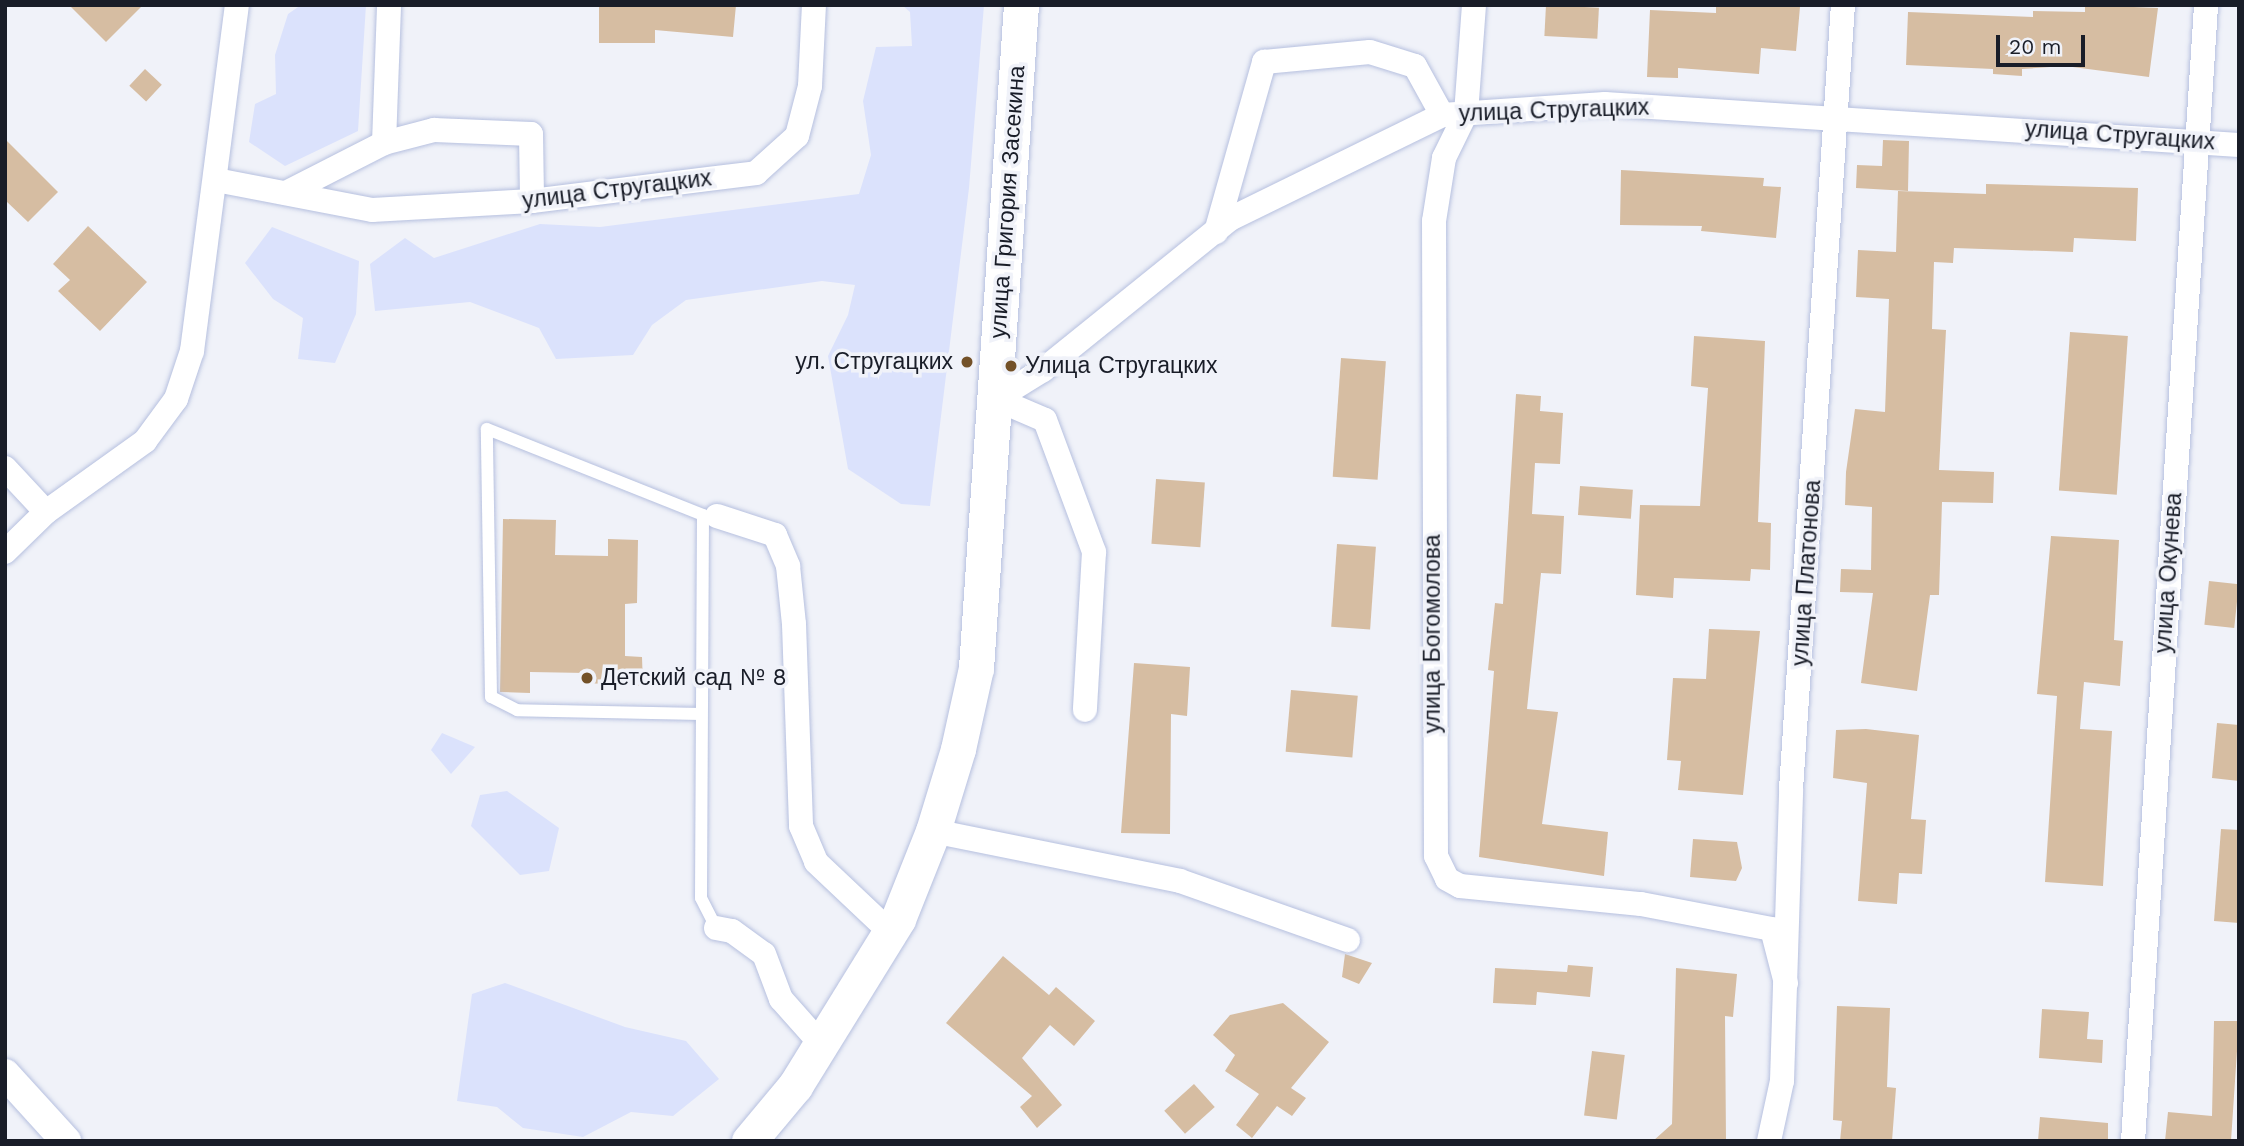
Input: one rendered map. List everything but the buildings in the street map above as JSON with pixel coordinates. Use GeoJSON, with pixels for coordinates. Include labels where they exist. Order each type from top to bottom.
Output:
{"type":"FeatureCollection","features":[{"type":"Feature","properties":{"kind":"main road","name":"улица Григория Засекина"},"geometry":{"type":"LineString","coordinates":[[749,1141],[821,1044],[890,932],[933,831],[976,668],[996,399],[1020,5]]}},
{"type":"Feature","properties":{"kind":"street"},"geometry":{"type":"LineString","coordinates":[[5,552],[46,512],[145,441],[176,399],[192,351],[237,5]]}},
{"type":"Feature","properties":{"kind":"street"},"geometry":{"type":"LineString","coordinates":[[384,143],[389,5]]}},
{"type":"Feature","properties":{"kind":"street","name":"улица Стругацких"},"geometry":{"type":"LineString","coordinates":[[216,180],[372,210],[532,201],[756,173],[797,136],[810,86],[814,5]]}},
{"type":"Feature","properties":{"kind":"street","name":"улица Богомолова"},"geometry":{"type":"LineString","coordinates":[[1474,5],[1434,221],[1436,856],[1447,879],[1460,886],[1641,904],[1772,929],[1786,984]]}},
{"type":"Feature","properties":{"kind":"street","name":"улица Платонова"},"geometry":{"type":"LineString","coordinates":[[1769,1141],[1782,1081],[1790,834],[1843,5]]}},
{"type":"Feature","properties":{"kind":"street","name":"улица Окунева"},"geometry":{"type":"LineString","coordinates":[[2133,1141],[2206,5]]}},
{"type":"Feature","properties":{"kind":"street"},"geometry":{"type":"LineString","coordinates":[[1216,232],[1264,61],[1370,52],[1415,66],[1454,114]]}},
{"type":"Feature","properties":{"kind":"street","name":"улица Стругацких"},"geometry":{"type":"LineString","coordinates":[[996,399],[1043,370],[1230,219],[1454,114],[1605,104],[1836,115],[2239,145]]}},
{"type":"Feature","properties":{"kind":"street"},"geometry":{"type":"LineString","coordinates":[[286,193],[384,143],[433,130],[531,134],[532,201]]}},
{"type":"Feature","properties":{"kind":"street"},"geometry":{"type":"LineString","coordinates":[[996,399],[1045,421],[1094,552],[1086,709]]}},
{"type":"Feature","properties":{"kind":"street"},"geometry":{"type":"LineString","coordinates":[[5,468],[46,512]]}},
{"type":"Feature","properties":{"kind":"street"},"geometry":{"type":"LineString","coordinates":[[710,515],[775,535],[788,566],[794,624],[801,826],[816,862],[890,932]]}},
{"type":"Feature","properties":{"kind":"street"},"geometry":{"type":"LineString","coordinates":[[933,831],[1180,881],[1348,940]]}},
{"type":"Feature","properties":{"kind":"street"},"geometry":{"type":"LineString","coordinates":[[1754,926],[1776,920],[1790,834]]}},
{"type":"Feature","properties":{"kind":"street"},"geometry":{"type":"LineString","coordinates":[[716,928],[732,931],[764,954],[781,999],[821,1044]]}},
{"type":"Feature","properties":{"kind":"street"},"geometry":{"type":"LineString","coordinates":[[5,1074],[66,1141]]}},
{"type":"Feature","properties":{"kind":"lane"},"geometry":{"type":"LineString","coordinates":[[701,714],[517,710],[491,697],[487,429],[710,515],[701,714],[701,898],[716,928]]}},
{"type":"Feature","properties":{"kind":"shaded area"},"geometry":{"type":"Polygon","coordinates":[[[301,5],[366,5],[358,131],[285,166],[249,142],[255,104],[276,94],[275,55],[288,14],[301,5]]]}},
{"type":"Feature","properties":{"kind":"shaded area"},"geometry":{"type":"Polygon","coordinates":[[[902,5],[984,5],[969,188],[930,506],[901,504],[848,469],[828,356],[848,315],[855,285],[822,281],[686,300],[652,325],[633,355],[556,359],[539,328],[470,302],[375,311],[370,264],[405,238],[434,258],[540,224],[600,227],[859,194],[871,155],[863,101],[876,47],[912,46],[910,12],[902,5]]]}},
{"type":"Feature","properties":{"kind":"shaded area"},"geometry":{"type":"Polygon","coordinates":[[[272,227],[359,261],[356,314],[335,363],[298,359],[303,318],[273,299],[245,263],[272,227]]]}},
{"type":"Feature","properties":{"kind":"shaded area"},"geometry":{"type":"Polygon","coordinates":[[[442,733],[475,747],[451,774],[431,750],[442,733]]]}},
{"type":"Feature","properties":{"kind":"shaded area"},"geometry":{"type":"Polygon","coordinates":[[[507,791],[559,828],[549,871],[520,875],[471,826],[480,795],[507,791]]]}},
{"type":"Feature","properties":{"kind":"shaded area"},"geometry":{"type":"Polygon","coordinates":[[[505,983],[625,1027],[686,1041],[719,1079],[673,1116],[631,1112],[583,1137],[523,1128],[497,1107],[457,1101],[472,994],[505,983]]]}},
{"type":"Feature","properties":{"kind":"place","name":"ул. Стругацких"},"geometry":{"type":"Point","coordinates":[967,362]}},
{"type":"Feature","properties":{"kind":"place","name":"Улица Стругацких"},"geometry":{"type":"Point","coordinates":[1011,366]}},
{"type":"Feature","properties":{"kind":"place","name":"Детский сад № 8"},"geometry":{"type":"Point","coordinates":[587,678]}}]}
